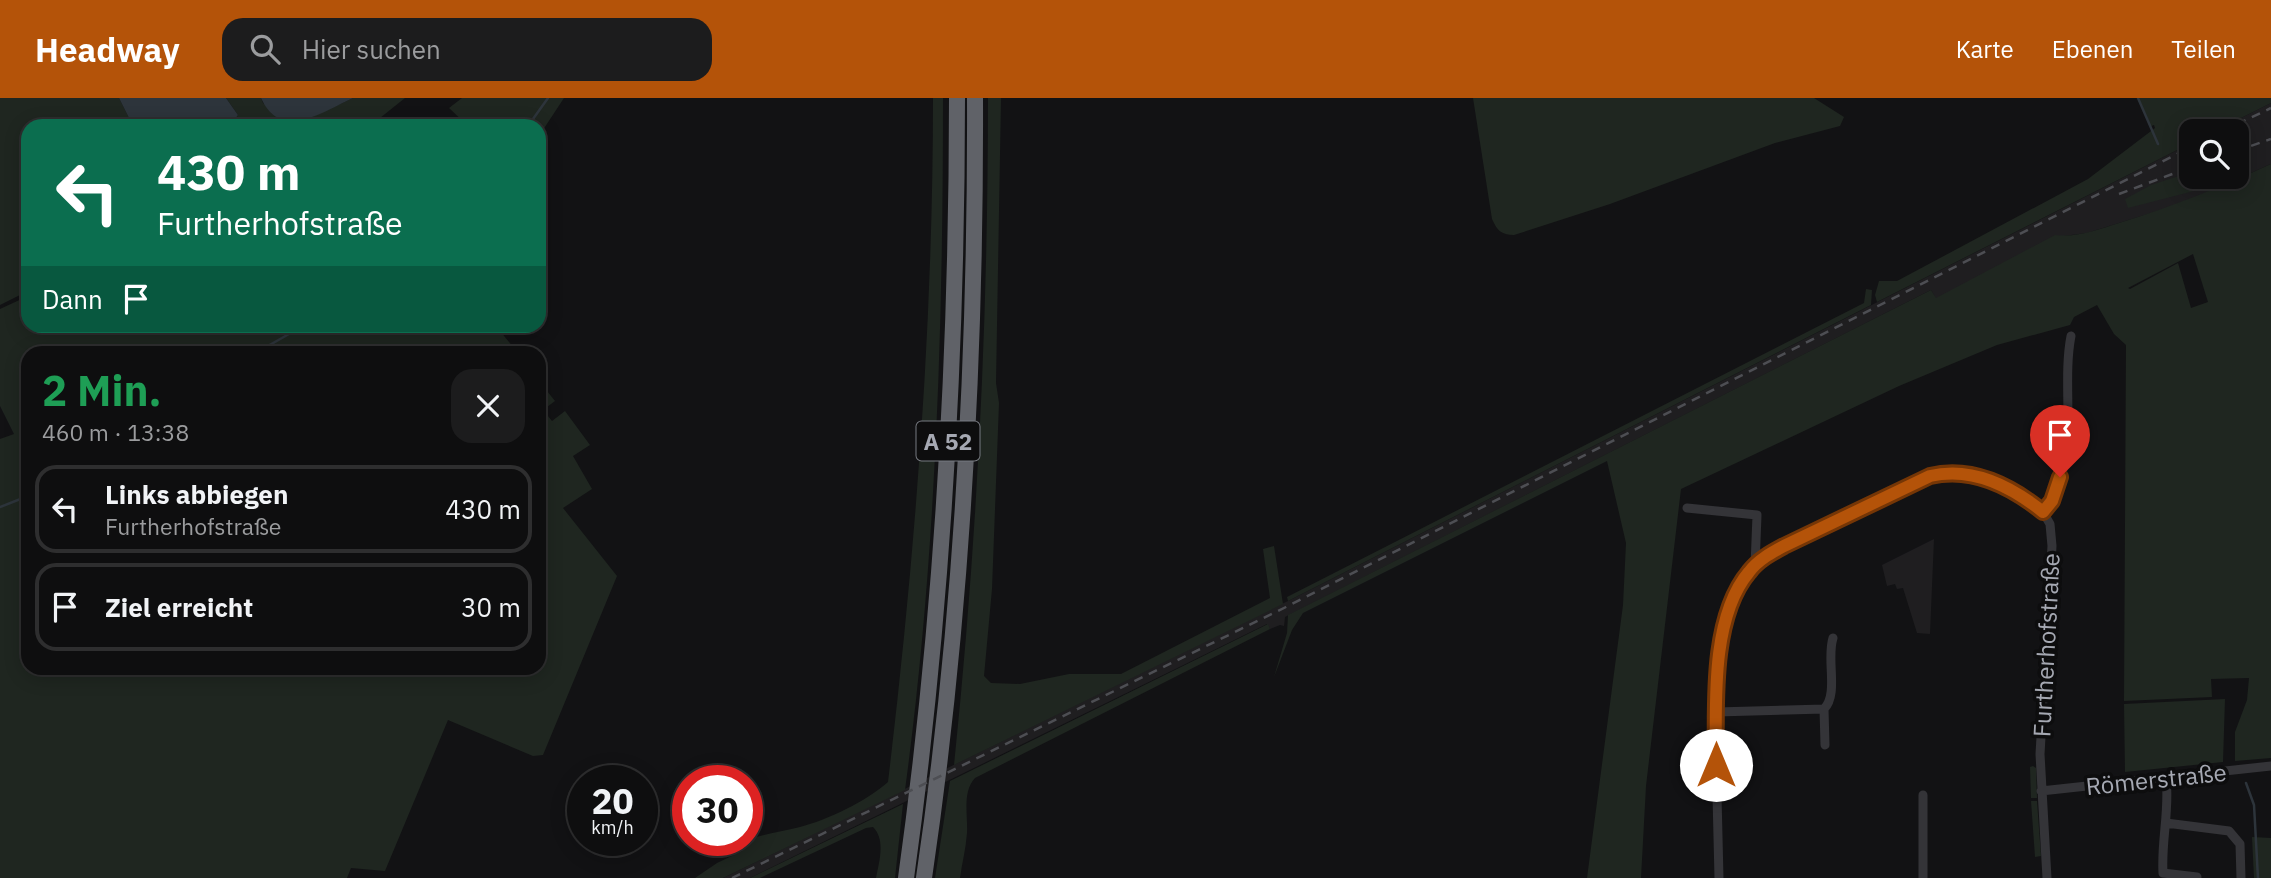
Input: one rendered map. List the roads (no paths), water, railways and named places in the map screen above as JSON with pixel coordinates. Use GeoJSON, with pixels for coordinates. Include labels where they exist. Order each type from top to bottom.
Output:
{"type":"FeatureCollection","features":[{"type":"Feature","properties":{"kind":"highway","name":"A 52"},"geometry":{"type":"LineString","coordinates":[[906,878],[935,632],[950,410],[957,215],[957,98]]}},
{"type":"Feature","properties":{"kind":"highway","name":"A 52"},"geometry":{"type":"LineString","coordinates":[[924,878],[940,771],[958,570],[976,215],[975,98]]}},
{"type":"Feature","properties":{"kind":"street"},"geometry":{"type":"LineString","coordinates":[[1719,878],[1716,712],[1718,661],[1736,594],[1755,566],[1784,546],[1921,480],[1939,474],[1968,474],[1992,480],[2043,512],[2057,490],[2068,441],[2068,351],[2071,336]]}},
{"type":"Feature","properties":{"kind":"street"},"geometry":{"type":"LineString","coordinates":[[1687,508],[1757,515],[1755,566]]}},
{"type":"Feature","properties":{"kind":"street","name":"Furtherhofstraße"},"geometry":{"type":"LineString","coordinates":[[2043,512],[2050,524],[2052,546],[2041,718],[2041,791],[2047,878]]}},
{"type":"Feature","properties":{"kind":"street"},"geometry":{"type":"LineString","coordinates":[[1825,745],[1824,709],[1831,696],[1829,650],[1833,638]]}},
{"type":"Feature","properties":{"kind":"street"},"geometry":{"type":"LineString","coordinates":[[1716,712],[1824,709]]}},
{"type":"Feature","properties":{"kind":"street","name":"Römerstraße"},"geometry":{"type":"LineString","coordinates":[[2041,791],[2271,766]]}},
{"type":"Feature","properties":{"kind":"street"},"geometry":{"type":"LineString","coordinates":[[2166,777],[2168,807],[2162,873],[2197,877]]}},
{"type":"Feature","properties":{"kind":"street"},"geometry":{"type":"LineString","coordinates":[[1923,795],[1923,878]]}},
{"type":"Feature","properties":{"kind":"street"},"geometry":{"type":"LineString","coordinates":[[2166,823],[2229,831],[2240,844],[2241,878]]}},
{"type":"Feature","properties":{"kind":"waterway"},"geometry":{"type":"LineString","coordinates":[[533,119],[548,98]]}},
{"type":"Feature","properties":{"kind":"waterway"},"geometry":{"type":"LineString","coordinates":[[2138,98],[2158,144]]}},
{"type":"Feature","properties":{"kind":"waterway"},"geometry":{"type":"LineString","coordinates":[[268,346],[291,333]]}},
{"type":"Feature","properties":{"kind":"waterway"},"geometry":{"type":"LineString","coordinates":[[0,507],[21,499]]}},
{"type":"Feature","properties":{"kind":"waterway"},"geometry":{"type":"LineString","coordinates":[[2246,783],[2254,805],[2258,878]]}},
{"type":"Feature","properties":{"kind":"railway"},"geometry":{"type":"LineString","coordinates":[[2248,119],[2271,108]]}},
{"type":"Feature","properties":{"kind":"railway"},"geometry":{"type":"LineString","coordinates":[[2249,147],[2271,139]]}},
{"type":"Feature","properties":{"kind":"railway"},"geometry":{"type":"LineString","coordinates":[[732,878],[1286,607],[2179,153]]}},
{"type":"Feature","properties":{"kind":"railway"},"geometry":{"type":"LineString","coordinates":[[2119,194],[2179,172]]}}]}
